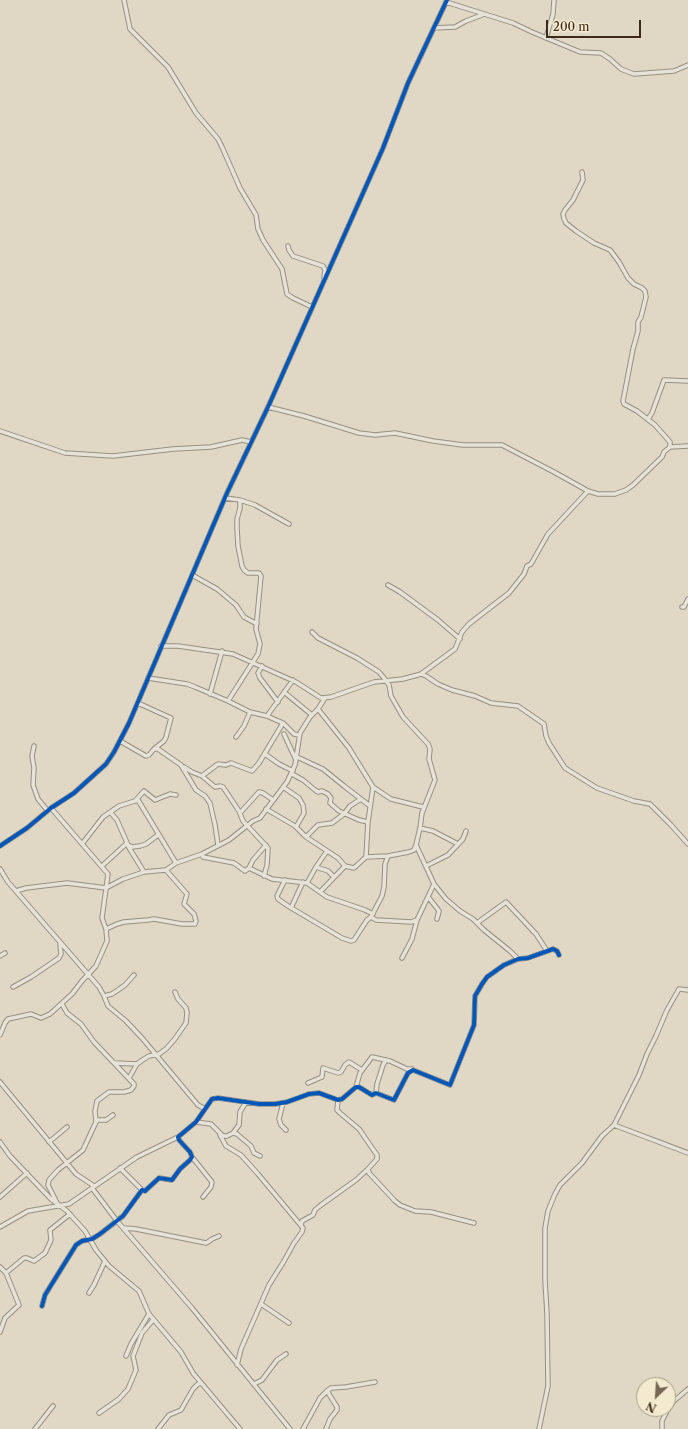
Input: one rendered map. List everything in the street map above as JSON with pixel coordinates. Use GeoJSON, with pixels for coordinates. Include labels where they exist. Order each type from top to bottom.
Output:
{"type":"FeatureCollection","features":[{"type":"Feature","properties":{"kind":"street"},"geometry":{"type":"LineString","coordinates":[[124,0],[130,29],[168,67],[196,114],[218,139],[240,188],[256,215],[263,240],[282,270],[287,294],[312,307]]}},
{"type":"Feature","properties":{"kind":"street"},"geometry":{"type":"LineString","coordinates":[[546,38],[553,14],[554,0]]}},
{"type":"Feature","properties":{"kind":"street"},"geometry":{"type":"LineString","coordinates":[[0,846],[27,828],[47,810],[74,793],[106,764],[120,741],[138,703],[225,498],[268,407],[383,148],[405,89],[446,1],[513,23],[580,52],[601,53],[610,59],[621,70],[634,74],[674,71],[688,65]]}},
{"type":"Feature","properties":{"kind":"street"},"geometry":{"type":"LineString","coordinates":[[434,28],[452,28],[484,14]]}},
{"type":"Feature","properties":{"kind":"street"},"geometry":{"type":"LineString","coordinates":[[582,172],[583,180],[573,200],[565,210],[563,214],[564,218],[566,223],[576,231],[612,253],[628,278],[634,284],[644,289],[646,293],[641,317],[638,322],[638,331],[623,399],[624,404],[648,419],[670,442],[670,447]]}},
{"type":"Feature","properties":{"kind":"street"},"geometry":{"type":"LineString","coordinates":[[288,246],[288,250],[292,256],[323,266],[325,270],[324,281]]}},
{"type":"Feature","properties":{"kind":"street"},"geometry":{"type":"LineString","coordinates":[[648,419],[652,413],[664,380],[688,381]]}},
{"type":"Feature","properties":{"kind":"street"},"geometry":{"type":"LineString","coordinates":[[268,407],[304,416],[359,433],[375,435],[395,433],[433,441],[464,445],[502,445],[588,491],[598,494],[615,494],[626,490],[652,467],[670,447],[688,446]]}},
{"type":"Feature","properties":{"kind":"street"},"geometry":{"type":"LineString","coordinates":[[0,431],[65,453],[113,456],[173,449],[211,447],[242,440],[251,442]]}},
{"type":"Feature","properties":{"kind":"street"},"geometry":{"type":"LineString","coordinates":[[162,646],[178,646],[222,652],[241,657],[293,680],[317,696],[325,698],[374,682],[409,678],[421,674],[454,649],[464,629],[508,593],[524,574],[527,566],[530,564],[548,534],[588,491]]}},
{"type":"Feature","properties":{"kind":"street"},"geometry":{"type":"LineString","coordinates":[[225,498],[255,504],[288,524]]}},
{"type":"Feature","properties":{"kind":"street"},"geometry":{"type":"LineString","coordinates":[[228,701],[253,662],[259,648],[256,629],[262,576],[259,573],[248,573],[242,566],[238,546],[237,528],[240,500]]}},
{"type":"Feature","properties":{"kind":"street"},"geometry":{"type":"LineString","coordinates":[[192,575],[217,589],[236,605],[244,617],[257,624]]}},
{"type":"Feature","properties":{"kind":"street"},"geometry":{"type":"LineString","coordinates":[[388,585],[438,620],[460,639]]}},
{"type":"Feature","properties":{"kind":"street"},"geometry":{"type":"LineString","coordinates":[[682,607],[684,607],[688,599]]}},
{"type":"Feature","properties":{"kind":"street"},"geometry":{"type":"LineString","coordinates":[[312,632],[318,638],[357,658],[375,670],[387,681],[391,696],[404,718],[429,746],[428,759],[435,780],[423,807],[416,845],[412,851],[388,856],[366,857]]}},
{"type":"Feature","properties":{"kind":"street"},"geometry":{"type":"LineString","coordinates":[[210,694],[222,652]]}},
{"type":"Feature","properties":{"kind":"street"},"geometry":{"type":"LineString","coordinates":[[262,666],[258,675],[261,682],[278,702]]}},
{"type":"Feature","properties":{"kind":"street"},"geometry":{"type":"LineString","coordinates":[[421,674],[452,690],[475,696],[491,703],[518,706],[544,724],[546,736],[565,768],[597,788],[634,801],[650,804],[688,844]]}},
{"type":"Feature","properties":{"kind":"street"},"geometry":{"type":"LineString","coordinates":[[148,678],[187,684],[250,712],[267,716],[283,723],[294,734],[300,735]]}},
{"type":"Feature","properties":{"kind":"street"},"geometry":{"type":"LineString","coordinates":[[267,716],[293,680]]}},
{"type":"Feature","properties":{"kind":"street"},"geometry":{"type":"LineString","coordinates":[[284,692],[312,715]]}},
{"type":"Feature","properties":{"kind":"street"},"geometry":{"type":"LineString","coordinates":[[16,891],[26,888],[67,883],[106,888],[123,879],[144,872],[166,870],[176,862],[202,854],[229,840],[260,818],[283,787],[292,772],[300,735],[312,715],[325,698]]}},
{"type":"Feature","properties":{"kind":"street"},"geometry":{"type":"LineString","coordinates":[[120,741],[146,756],[165,740],[171,718],[138,703]]}},
{"type":"Feature","properties":{"kind":"street"},"geometry":{"type":"LineString","coordinates":[[318,709],[349,748],[373,787],[391,800],[423,807]]}},
{"type":"Feature","properties":{"kind":"street"},"geometry":{"type":"LineString","coordinates":[[236,737],[244,726],[250,712]]}},
{"type":"Feature","properties":{"kind":"street"},"geometry":{"type":"LineString","coordinates":[[202,776],[218,764],[226,765],[231,763],[252,771],[265,754],[283,723]]}},
{"type":"Feature","properties":{"kind":"street"},"geometry":{"type":"LineString","coordinates":[[284,734],[296,759],[323,769],[370,806]]}},
{"type":"Feature","properties":{"kind":"street"},"geometry":{"type":"LineString","coordinates":[[34,746],[32,756],[34,768],[33,785],[38,799],[47,810]]}},
{"type":"Feature","properties":{"kind":"street"},"geometry":{"type":"LineString","coordinates":[[154,749],[164,752],[182,767],[202,776],[213,786],[223,787],[240,813],[241,818],[266,846],[269,852],[264,876]]}},
{"type":"Feature","properties":{"kind":"street"},"geometry":{"type":"LineString","coordinates":[[265,754],[318,792],[322,790],[328,794],[331,798],[331,805],[344,814],[368,822]]}},
{"type":"Feature","properties":{"kind":"street"},"geometry":{"type":"LineString","coordinates":[[182,767],[196,790],[205,796],[210,803],[218,845]]}},
{"type":"Feature","properties":{"kind":"street"},"geometry":{"type":"LineString","coordinates":[[283,787],[299,798],[303,805],[304,813],[296,827]]}},
{"type":"Feature","properties":{"kind":"street"},"geometry":{"type":"LineString","coordinates":[[266,809],[296,827],[306,837],[338,858],[345,866],[355,868],[366,857],[368,822],[373,787]]}},
{"type":"Feature","properties":{"kind":"street"},"geometry":{"type":"LineString","coordinates":[[82,844],[104,817],[119,806],[135,801],[144,791],[155,800],[170,794],[176,795]]}},
{"type":"Feature","properties":{"kind":"street"},"geometry":{"type":"LineString","coordinates":[[240,813],[259,792],[273,800]]}},
{"type":"Feature","properties":{"kind":"street"},"geometry":{"type":"LineString","coordinates":[[306,837],[318,825],[332,823],[344,814],[350,806],[361,799]]}},
{"type":"Feature","properties":{"kind":"street"},"geometry":{"type":"LineString","coordinates":[[135,801],[140,802],[158,835],[176,862]]}},
{"type":"Feature","properties":{"kind":"street"},"geometry":{"type":"LineString","coordinates":[[0,1035],[8,1019],[31,1014],[41,1018],[45,1017],[62,1004],[96,966],[104,950],[108,936],[102,918],[108,874],[51,808]]}},
{"type":"Feature","properties":{"kind":"street"},"geometry":{"type":"LineString","coordinates":[[111,813],[117,820],[127,844],[144,872]]}},
{"type":"Feature","properties":{"kind":"street"},"geometry":{"type":"LineString","coordinates":[[420,828],[433,832],[458,844]]}},
{"type":"Feature","properties":{"kind":"street"},"geometry":{"type":"LineString","coordinates":[[426,866],[448,855],[463,839],[466,831]]}},
{"type":"Feature","properties":{"kind":"street"},"geometry":{"type":"LineString","coordinates":[[127,844],[132,847],[140,846],[146,844],[158,835]]}},
{"type":"Feature","properties":{"kind":"street"},"geometry":{"type":"LineString","coordinates":[[102,866],[127,844]]}},
{"type":"Feature","properties":{"kind":"street"},"geometry":{"type":"LineString","coordinates":[[416,845],[434,884],[456,908],[477,923],[518,959]]}},
{"type":"Feature","properties":{"kind":"street"},"geometry":{"type":"LineString","coordinates":[[202,854],[203,857],[234,863],[245,871],[266,846]]}},
{"type":"Feature","properties":{"kind":"street"},"geometry":{"type":"LineString","coordinates":[[291,908],[305,882],[327,851]]}},
{"type":"Feature","properties":{"kind":"street"},"geometry":{"type":"LineString","coordinates":[[285,880],[277,896],[278,899],[347,941],[354,940],[367,920],[372,916],[383,891],[385,864],[388,856]]}},
{"type":"Feature","properties":{"kind":"street"},"geometry":{"type":"LineString","coordinates":[[320,892],[345,866]]}},
{"type":"Feature","properties":{"kind":"street"},"geometry":{"type":"LineString","coordinates":[[316,867],[328,870],[334,877]]}},
{"type":"Feature","properties":{"kind":"street"},"geometry":{"type":"LineString","coordinates":[[248,868],[272,880],[305,882],[327,897],[365,910],[376,920],[411,922],[417,920]]}},
{"type":"Feature","properties":{"kind":"street"},"geometry":{"type":"LineString","coordinates":[[0,869],[16,891],[88,975],[104,996],[108,1006],[126,1021],[200,1107],[205,1109]]}},
{"type":"Feature","properties":{"kind":"street"},"geometry":{"type":"LineString","coordinates":[[106,929],[124,922],[148,920],[195,924],[196,921],[194,914],[184,904],[187,894],[166,870]]}},
{"type":"Feature","properties":{"kind":"street"},"geometry":{"type":"LineString","coordinates":[[402,958],[412,939],[417,920],[429,898],[434,884]]}},
{"type":"Feature","properties":{"kind":"street"},"geometry":{"type":"LineString","coordinates":[[429,898],[439,910],[437,919]]}},
{"type":"Feature","properties":{"kind":"street"},"geometry":{"type":"LineString","coordinates":[[477,923],[506,902],[536,934],[547,951]]}},
{"type":"Feature","properties":{"kind":"street"},"geometry":{"type":"LineString","coordinates":[[13,987],[31,978],[59,958],[61,954],[60,943]]}},
{"type":"Feature","properties":{"kind":"street"},"geometry":{"type":"LineString","coordinates":[[0,1227],[28,1211],[69,1204],[120,1168],[149,1150],[178,1137],[196,1122],[210,1100],[213,1098],[268,1104],[283,1103],[309,1094],[319,1093],[338,1100],[342,1099],[356,1087],[358,1076],[372,1057],[386,1060],[450,1084],[474,1025],[475,996],[478,988],[487,977],[504,964],[518,959],[528,958],[555,949],[559,955]]}},
{"type":"Feature","properties":{"kind":"street"},"geometry":{"type":"LineString","coordinates":[[0,956],[5,953]]}},
{"type":"Feature","properties":{"kind":"street"},"geometry":{"type":"LineString","coordinates":[[104,996],[112,994],[118,990],[134,975]]}},
{"type":"Feature","properties":{"kind":"street"},"geometry":{"type":"LineString","coordinates":[[539,1429],[548,1386],[545,1228],[548,1211],[560,1185],[582,1163],[602,1136],[614,1125],[639,1075],[666,1010],[679,988],[688,990]]}},
{"type":"Feature","properties":{"kind":"street"},"geometry":{"type":"LineString","coordinates":[[129,1078],[138,1064],[149,1056],[162,1052],[170,1045],[186,1023],[186,1008],[178,999],[175,992]]}},
{"type":"Feature","properties":{"kind":"street"},"geometry":{"type":"LineString","coordinates":[[58,1205],[48,1182],[53,1174],[67,1164],[82,1150],[96,1122],[95,1111],[97,1101],[109,1092],[124,1092],[131,1090],[134,1086],[129,1078],[94,1042],[81,1024],[67,1013],[62,1004]]}},
{"type":"Feature","properties":{"kind":"street"},"geometry":{"type":"LineString","coordinates":[[149,1056],[151,1050]]}},
{"type":"Feature","properties":{"kind":"street"},"geometry":{"type":"LineString","coordinates":[[376,1093],[377,1084],[386,1060]]}},
{"type":"Feature","properties":{"kind":"street"},"geometry":{"type":"LineString","coordinates":[[114,1062],[123,1064],[138,1064]]}},
{"type":"Feature","properties":{"kind":"street"},"geometry":{"type":"LineString","coordinates":[[308,1083],[322,1077],[323,1068],[338,1073],[341,1072],[349,1062],[362,1070]]}},
{"type":"Feature","properties":{"kind":"street"},"geometry":{"type":"LineString","coordinates":[[356,1087],[362,1088],[372,1095],[376,1093],[394,1100],[408,1073],[413,1070]]}},
{"type":"Feature","properties":{"kind":"street"},"geometry":{"type":"LineString","coordinates":[[0,1082],[67,1164],[76,1174],[93,1187],[117,1221],[192,1308],[290,1429]]}},
{"type":"Feature","properties":{"kind":"street"},"geometry":{"type":"LineString","coordinates":[[0,1091],[6,1091]]}},
{"type":"Feature","properties":{"kind":"street"},"geometry":{"type":"LineString","coordinates":[[301,1225],[302,1221],[313,1215],[315,1210],[327,1200],[356,1180],[377,1159],[377,1155],[359,1129],[337,1110],[338,1100]]}},
{"type":"Feature","properties":{"kind":"street"},"geometry":{"type":"LineString","coordinates":[[220,1134],[226,1137],[233,1133],[239,1125],[240,1112],[246,1102]]}},
{"type":"Feature","properties":{"kind":"street"},"geometry":{"type":"LineString","coordinates":[[283,1103],[279,1119],[281,1126],[286,1130]]}},
{"type":"Feature","properties":{"kind":"street"},"geometry":{"type":"LineString","coordinates":[[200,1107],[201,1114]]}},
{"type":"Feature","properties":{"kind":"street"},"geometry":{"type":"LineString","coordinates":[[96,1122],[98,1120],[106,1120],[113,1115]]}},
{"type":"Feature","properties":{"kind":"street"},"geometry":{"type":"LineString","coordinates":[[196,1122],[211,1124],[220,1134],[226,1146],[240,1155],[258,1174],[301,1225],[303,1230],[273,1278],[241,1349],[237,1365]]}},
{"type":"Feature","properties":{"kind":"street"},"geometry":{"type":"LineString","coordinates":[[614,1125],[688,1152]]}},
{"type":"Feature","properties":{"kind":"street"},"geometry":{"type":"LineString","coordinates":[[49,1142],[67,1127]]}},
{"type":"Feature","properties":{"kind":"street"},"geometry":{"type":"LineString","coordinates":[[233,1133],[239,1135],[251,1146],[254,1153],[260,1156]]}},
{"type":"Feature","properties":{"kind":"street"},"geometry":{"type":"LineString","coordinates":[[178,1137],[212,1182],[211,1187],[203,1198]]}},
{"type":"Feature","properties":{"kind":"street"},"geometry":{"type":"LineString","coordinates":[[0,1142],[10,1156],[58,1205],[70,1214],[85,1231],[96,1250],[116,1273],[139,1292],[153,1320],[184,1356],[200,1383],[240,1429]]}},
{"type":"Feature","properties":{"kind":"street"},"geometry":{"type":"LineString","coordinates":[[42,1306],[45,1295],[76,1245],[82,1241],[96,1237],[117,1221],[123,1216],[142,1190],[145,1191],[159,1178],[172,1180],[192,1157]]}},
{"type":"Feature","properties":{"kind":"street"},"geometry":{"type":"LineString","coordinates":[[120,1168],[142,1190]]}},
{"type":"Feature","properties":{"kind":"street"},"geometry":{"type":"LineString","coordinates":[[368,1169],[374,1180],[400,1205],[415,1211],[431,1212],[474,1223]]}},
{"type":"Feature","properties":{"kind":"street"},"geometry":{"type":"LineString","coordinates":[[0,1197],[27,1173]]}},
{"type":"Feature","properties":{"kind":"street"},"geometry":{"type":"LineString","coordinates":[[6,1273],[24,1258],[36,1260],[45,1253],[51,1240],[50,1230],[70,1214]]}},
{"type":"Feature","properties":{"kind":"street"},"geometry":{"type":"LineString","coordinates":[[124,1228],[206,1243],[219,1236]]}},
{"type":"Feature","properties":{"kind":"street"},"geometry":{"type":"LineString","coordinates":[[89,1293],[105,1261]]}},
{"type":"Feature","properties":{"kind":"street"},"geometry":{"type":"LineString","coordinates":[[0,1267],[6,1273],[19,1305],[5,1318],[0,1332]]}},
{"type":"Feature","properties":{"kind":"street"},"geometry":{"type":"LineString","coordinates":[[261,1304],[289,1323]]}},
{"type":"Feature","properties":{"kind":"street"},"geometry":{"type":"LineString","coordinates":[[126,1356],[131,1344],[149,1314]]}},
{"type":"Feature","properties":{"kind":"street"},"geometry":{"type":"LineString","coordinates":[[99,1413],[119,1399],[128,1389],[136,1370],[133,1356],[142,1333],[153,1320]]}},
{"type":"Feature","properties":{"kind":"street"},"geometry":{"type":"LineString","coordinates":[[254,1384],[262,1380],[277,1360],[286,1354]]}},
{"type":"Feature","properties":{"kind":"street"},"geometry":{"type":"LineString","coordinates":[[303,1429],[320,1398],[331,1388],[375,1382]]}},
{"type":"Feature","properties":{"kind":"street"},"geometry":{"type":"LineString","coordinates":[[158,1429],[169,1415],[181,1410],[200,1383]]}},
{"type":"Feature","properties":{"kind":"street"},"geometry":{"type":"LineString","coordinates":[[662,1429],[662,1421],[667,1411],[674,1401],[688,1389]]}},
{"type":"Feature","properties":{"kind":"street"},"geometry":{"type":"LineString","coordinates":[[326,1429],[330,1419],[338,1407],[327,1391]]}},
{"type":"Feature","properties":{"kind":"street"},"geometry":{"type":"LineString","coordinates":[[35,1429],[53,1406]]}},
{"type":"Feature","properties":{"kind":"cycle path"},"geometry":{"type":"LineString","coordinates":[[0,846],[74,793],[106,764],[114,752],[129,723],[227,493],[268,407],[383,148],[408,83],[447,0]]}},
{"type":"Feature","properties":{"kind":"cycle path"},"geometry":{"type":"LineString","coordinates":[[42,1306],[45,1295],[76,1245],[82,1241],[92,1239],[100,1234],[123,1216],[142,1190],[145,1191],[159,1178],[172,1180],[180,1169],[190,1160],[192,1157],[190,1152],[178,1137],[196,1122],[212,1099],[218,1098],[259,1104],[275,1104],[287,1102],[309,1094],[319,1093],[338,1100],[342,1099],[356,1087],[359,1087],[372,1095],[376,1093],[394,1100],[408,1073],[413,1070],[450,1085],[474,1025],[475,996],[487,977],[504,965],[518,959],[528,958],[553,949],[557,951],[559,955]]}}]}
